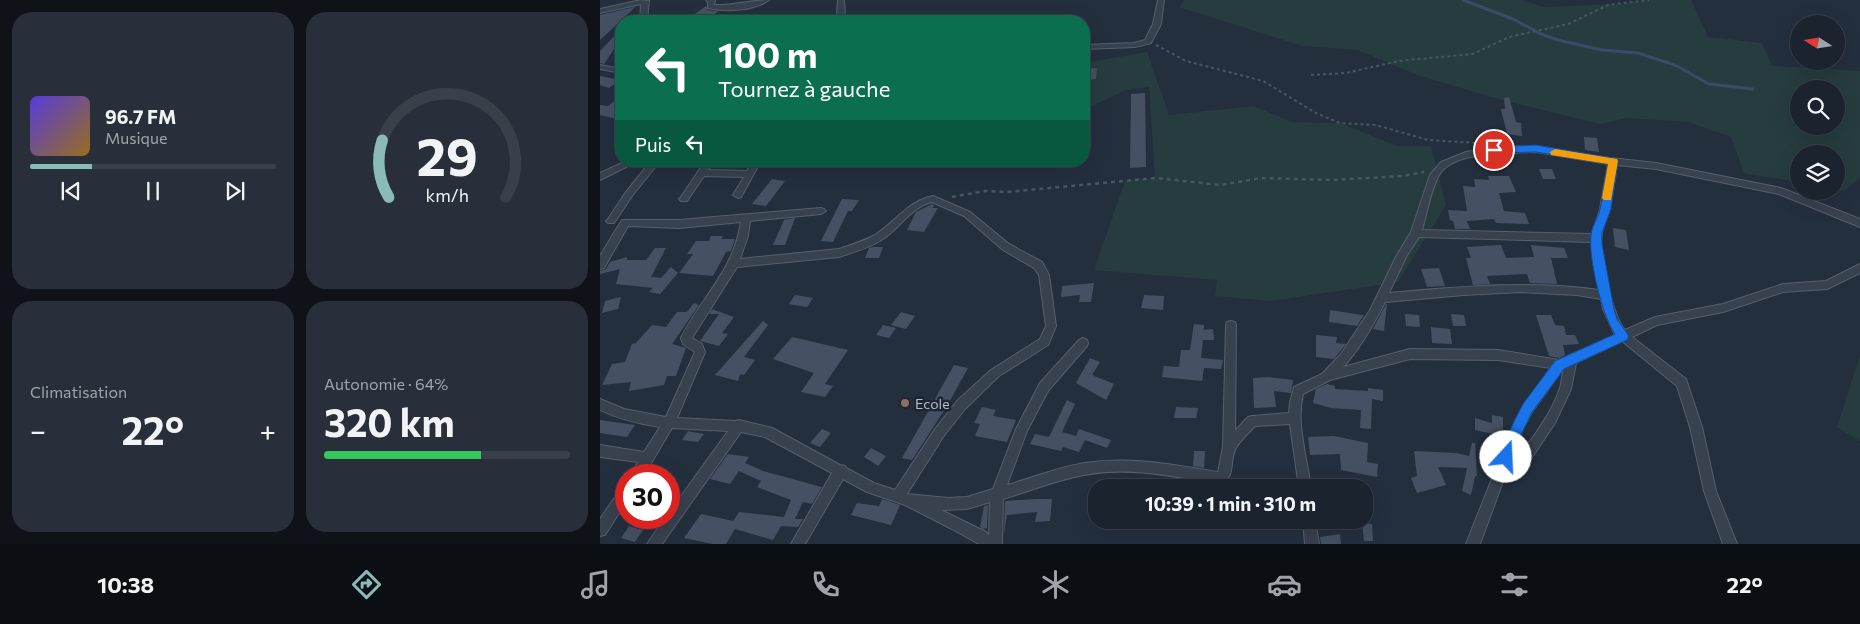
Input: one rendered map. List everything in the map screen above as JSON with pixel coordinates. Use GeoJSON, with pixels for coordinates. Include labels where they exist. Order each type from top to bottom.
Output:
{"type":"FeatureCollection","features":[{"type":"Feature","properties":{"kind":"street"},"geometry":{"type":"LineString","coordinates":[[600,11],[646,0],[645,15]]}},
{"type":"Feature","properties":{"kind":"street"},"geometry":{"type":"LineString","coordinates":[[709,0],[712,1],[710,6],[727,8],[747,7],[766,0]]}},
{"type":"Feature","properties":{"kind":"street"},"geometry":{"type":"LineString","coordinates":[[841,0],[841,15]]}},
{"type":"Feature","properties":{"kind":"street"},"geometry":{"type":"LineString","coordinates":[[1090,47],[1135,45],[1148,40],[1157,24],[1161,0]]}},
{"type":"Feature","properties":{"kind":"street"},"geometry":{"type":"LineString","coordinates":[[600,67],[615,70]]}},
{"type":"Feature","properties":{"kind":"street"},"geometry":{"type":"LineString","coordinates":[[1326,377],[1345,357],[1374,313],[1380,298],[1416,233],[1432,181],[1444,164],[1466,155],[1494,150],[1536,148],[1656,166],[1781,191],[1860,222]]}},
{"type":"Feature","properties":{"kind":"street"},"geometry":{"type":"LineString","coordinates":[[1613,161],[1605,209],[1596,238],[1605,295],[1612,321],[1623,336],[1682,383],[1696,427],[1710,490],[1730,544]]}},
{"type":"Feature","properties":{"kind":"street"},"geometry":{"type":"LineString","coordinates":[[600,177],[621,167]]}},
{"type":"Feature","properties":{"kind":"street"},"geometry":{"type":"LineString","coordinates":[[611,221],[629,194],[651,167]]}},
{"type":"Feature","properties":{"kind":"street"},"geometry":{"type":"LineString","coordinates":[[684,199],[706,167]]}},
{"type":"Feature","properties":{"kind":"street"},"geometry":{"type":"LineString","coordinates":[[738,195],[754,167]]}},
{"type":"Feature","properties":{"kind":"street"},"geometry":{"type":"LineString","coordinates":[[702,173],[750,174]]}},
{"type":"Feature","properties":{"kind":"street"},"geometry":{"type":"LineString","coordinates":[[735,263],[839,253],[877,238],[907,213],[928,200],[938,200],[967,214],[1006,247],[1038,265],[1044,275],[1051,326],[1044,342],[995,373],[961,404],[939,433],[903,498]]}},
{"type":"Feature","properties":{"kind":"street"},"geometry":{"type":"LineString","coordinates":[[600,221],[679,224],[746,219],[821,210]]}},
{"type":"Feature","properties":{"kind":"street"},"geometry":{"type":"LineString","coordinates":[[643,464],[670,421],[700,352],[698,347],[687,341],[686,338],[704,307],[735,263],[743,243],[746,219]]}},
{"type":"Feature","properties":{"kind":"street"},"geometry":{"type":"LineString","coordinates":[[600,265],[624,222]]}},
{"type":"Feature","properties":{"kind":"street"},"geometry":{"type":"LineString","coordinates":[[1416,233],[1596,238]]}},
{"type":"Feature","properties":{"kind":"street"},"geometry":{"type":"LineString","coordinates":[[1473,544],[1503,471],[1510,444],[1528,408],[1565,363],[1655,321],[1723,308],[1783,288],[1827,285],[1860,268]]}},
{"type":"Feature","properties":{"kind":"street"},"geometry":{"type":"LineString","coordinates":[[1380,298],[1529,288],[1564,288],[1605,295]]}},
{"type":"Feature","properties":{"kind":"street"},"geometry":{"type":"LineString","coordinates":[[903,498],[948,504],[967,503],[1083,469],[1111,466],[1139,466],[1220,478],[1225,474],[1229,447],[1232,325]]}},
{"type":"Feature","properties":{"kind":"street"},"geometry":{"type":"LineString","coordinates":[[995,544],[997,495],[1022,429],[1044,387],[1084,343]]}},
{"type":"Feature","properties":{"kind":"street"},"geometry":{"type":"LineString","coordinates":[[1304,479],[1294,418],[1295,400],[1298,391],[1326,377],[1410,354],[1498,355],[1565,363]]}},
{"type":"Feature","properties":{"kind":"street"},"geometry":{"type":"LineString","coordinates":[[1503,471],[1525,458],[1551,419],[1565,388],[1565,363]]}},
{"type":"Feature","properties":{"kind":"street"},"geometry":{"type":"LineString","coordinates":[[600,404],[630,416],[700,425],[739,425],[768,432],[807,455],[841,470],[871,488],[903,498],[973,532],[988,544]]}},
{"type":"Feature","properties":{"kind":"street"},"geometry":{"type":"LineString","coordinates":[[1229,447],[1252,420],[1294,418]]}},
{"type":"Feature","properties":{"kind":"street"},"geometry":{"type":"LineString","coordinates":[[654,544],[739,425]]}},
{"type":"Feature","properties":{"kind":"street"},"geometry":{"type":"LineString","coordinates":[[600,451],[647,458]]}},
{"type":"Feature","properties":{"kind":"street"},"geometry":{"type":"LineString","coordinates":[[798,544],[841,470]]}},
{"type":"Feature","properties":{"kind":"street"},"geometry":{"type":"LineString","coordinates":[[600,530],[615,508]]}},
{"type":"Feature","properties":{"kind":"street"},"geometry":{"type":"LineString","coordinates":[[1310,529],[1312,544]]}},
{"type":"Feature","properties":{"kind":"path"},"geometry":{"type":"LineString","coordinates":[[1311,75],[1346,73],[1380,64],[1473,54],[1509,37],[1568,24],[1608,4],[1649,0]]}},
{"type":"Feature","properties":{"kind":"path"},"geometry":{"type":"LineString","coordinates":[[1148,40],[1186,61],[1263,81],[1291,96],[1316,113],[1340,124],[1376,126],[1428,140],[1478,143]]}},
{"type":"Feature","properties":{"kind":"path"},"geometry":{"type":"LineString","coordinates":[[938,200],[985,191],[1007,192],[1155,178],[1221,185],[1261,178],[1332,180],[1403,176],[1424,173],[1444,164]]}},
{"type":"Feature","properties":{"kind":"green space"},"geometry":{"type":"Polygon","coordinates":[[[1185,0],[1521,0],[1544,7],[1621,4],[1649,0],[1691,0],[1708,37],[1762,43],[1772,66],[1790,67],[1790,70],[1860,71],[1860,178],[1845,190],[1845,145],[1790,145],[1790,181],[1744,173],[1731,137],[1688,122],[1628,118],[1600,124],[1505,101],[1420,76],[1358,50],[1302,46],[1179,7],[1185,0]]]}},
{"type":"Feature","properties":{"kind":"green space"},"geometry":{"type":"Polygon","coordinates":[[[1147,52],[1169,115],[1253,106],[1292,122],[1340,123],[1397,146],[1431,146],[1446,205],[1398,282],[1271,301],[1215,296],[1217,280],[1094,270],[1125,181],[1155,178],[1149,87],[1126,90],[1090,107],[1090,62],[1147,52]]]}},
{"type":"Feature","properties":{"kind":"green space"},"geometry":{"type":"Polygon","coordinates":[[[1860,356],[1860,441],[1837,427],[1860,356]]]}},
{"type":"Feature","properties":{"kind":"building"},"geometry":{"type":"Polygon","coordinates":[[[706,6],[708,10],[718,11],[714,15],[695,14],[706,6]]]}},
{"type":"Feature","properties":{"kind":"building"},"geometry":{"type":"Polygon","coordinates":[[[635,7],[627,15],[615,15],[615,26],[600,40],[600,15],[635,7]]]}},
{"type":"Feature","properties":{"kind":"building"},"geometry":{"type":"Polygon","coordinates":[[[615,35],[615,48],[604,64],[600,63],[600,51],[615,35]]]}},
{"type":"Feature","properties":{"kind":"building"},"geometry":{"type":"Polygon","coordinates":[[[1097,68],[1096,79],[1090,80],[1090,69],[1097,68]]]}},
{"type":"Feature","properties":{"kind":"building"},"geometry":{"type":"Polygon","coordinates":[[[600,76],[615,79],[615,84],[609,88],[600,85],[600,76]]]}},
{"type":"Feature","properties":{"kind":"building"},"geometry":{"type":"Polygon","coordinates":[[[1145,93],[1146,167],[1130,168],[1131,94],[1145,93]]]}},
{"type":"Feature","properties":{"kind":"building"},"geometry":{"type":"Polygon","coordinates":[[[1509,97],[1516,122],[1521,123],[1522,136],[1507,134],[1501,109],[1505,109],[1504,98],[1509,97]]]}},
{"type":"Feature","properties":{"kind":"building"},"geometry":{"type":"Polygon","coordinates":[[[615,101],[615,119],[600,115],[600,105],[608,106],[615,101]]]}},
{"type":"Feature","properties":{"kind":"building"},"geometry":{"type":"Polygon","coordinates":[[[1584,137],[1597,138],[1599,152],[1585,150],[1584,137]]]}},
{"type":"Feature","properties":{"kind":"building"},"geometry":{"type":"Polygon","coordinates":[[[1539,169],[1552,169],[1556,179],[1543,179],[1539,169]]]}},
{"type":"Feature","properties":{"kind":"building"},"geometry":{"type":"Polygon","coordinates":[[[1488,176],[1509,176],[1516,192],[1499,193],[1504,211],[1525,213],[1529,224],[1496,223],[1494,219],[1467,221],[1470,229],[1455,229],[1453,221],[1450,220],[1448,210],[1467,211],[1463,186],[1475,187],[1474,179],[1489,180],[1488,176]]]}},
{"type":"Feature","properties":{"kind":"building"},"geometry":{"type":"Polygon","coordinates":[[[772,179],[785,181],[766,206],[752,204],[772,179]]]}},
{"type":"Feature","properties":{"kind":"building"},"geometry":{"type":"Polygon","coordinates":[[[842,199],[859,200],[852,211],[848,211],[833,242],[821,241],[842,199]]]}},
{"type":"Feature","properties":{"kind":"building"},"geometry":{"type":"Polygon","coordinates":[[[932,204],[934,205],[933,208],[938,208],[924,232],[907,230],[916,212],[932,204]]]}},
{"type":"Feature","properties":{"kind":"building"},"geometry":{"type":"Polygon","coordinates":[[[795,218],[785,245],[773,245],[784,220],[795,218]]]}},
{"type":"Feature","properties":{"kind":"building"},"geometry":{"type":"Polygon","coordinates":[[[1613,228],[1626,230],[1629,250],[1615,247],[1613,228]]]}},
{"type":"Feature","properties":{"kind":"building"},"geometry":{"type":"Polygon","coordinates":[[[711,236],[723,236],[721,239],[735,239],[731,251],[726,252],[713,276],[679,273],[693,254],[687,254],[696,241],[709,241],[711,236]]]}},
{"type":"Feature","properties":{"kind":"building"},"geometry":{"type":"Polygon","coordinates":[[[1501,245],[1506,258],[1534,257],[1531,245],[1564,248],[1568,258],[1551,258],[1557,284],[1530,283],[1527,274],[1487,276],[1490,284],[1473,285],[1466,258],[1471,258],[1467,247],[1501,245]]]}},
{"type":"Feature","properties":{"kind":"building"},"geometry":{"type":"Polygon","coordinates":[[[883,247],[879,258],[865,258],[869,248],[883,247]]]}},
{"type":"Feature","properties":{"kind":"building"},"geometry":{"type":"Polygon","coordinates":[[[655,248],[666,248],[651,277],[661,278],[671,267],[678,273],[660,294],[649,292],[653,288],[616,284],[620,269],[600,274],[600,271],[606,269],[610,262],[627,257],[627,260],[646,260],[655,248]]]}},
{"type":"Feature","properties":{"kind":"building"},"geometry":{"type":"Polygon","coordinates":[[[1439,268],[1445,286],[1427,287],[1421,269],[1439,268]]]}},
{"type":"Feature","properties":{"kind":"building"},"geometry":{"type":"Polygon","coordinates":[[[1094,283],[1091,302],[1079,302],[1080,295],[1061,297],[1062,286],[1094,283]]]}},
{"type":"Feature","properties":{"kind":"building"},"geometry":{"type":"Polygon","coordinates":[[[795,295],[813,298],[807,307],[789,304],[795,295]]]}},
{"type":"Feature","properties":{"kind":"building"},"geometry":{"type":"Polygon","coordinates":[[[1144,295],[1164,296],[1163,310],[1141,308],[1144,295]]]}},
{"type":"Feature","properties":{"kind":"building"},"geometry":{"type":"Polygon","coordinates":[[[621,297],[618,309],[602,313],[605,301],[621,297]]]}},
{"type":"Feature","properties":{"kind":"building"},"geometry":{"type":"Polygon","coordinates":[[[694,303],[699,305],[672,344],[686,348],[676,376],[667,376],[664,385],[629,391],[631,382],[602,385],[612,364],[625,362],[632,344],[636,343],[652,325],[666,327],[677,312],[687,312],[694,303]]]}},
{"type":"Feature","properties":{"kind":"building"},"geometry":{"type":"Polygon","coordinates":[[[1386,304],[1384,331],[1373,329],[1386,304]]]}},
{"type":"Feature","properties":{"kind":"building"},"geometry":{"type":"Polygon","coordinates":[[[712,309],[734,317],[722,333],[728,334],[719,346],[700,341],[719,314],[709,314],[712,309]]]}},
{"type":"Feature","properties":{"kind":"building"},"geometry":{"type":"Polygon","coordinates":[[[1330,310],[1364,315],[1357,326],[1329,322],[1330,310]]]}},
{"type":"Feature","properties":{"kind":"building"},"geometry":{"type":"Polygon","coordinates":[[[901,312],[915,316],[906,329],[891,325],[901,312]]]}},
{"type":"Feature","properties":{"kind":"building"},"geometry":{"type":"Polygon","coordinates":[[[1405,314],[1419,315],[1420,327],[1406,326],[1405,314]]]}},
{"type":"Feature","properties":{"kind":"building"},"geometry":{"type":"Polygon","coordinates":[[[1451,314],[1464,315],[1466,326],[1453,326],[1451,314]]]}},
{"type":"Feature","properties":{"kind":"building"},"geometry":{"type":"Polygon","coordinates":[[[1536,315],[1551,315],[1555,325],[1564,326],[1566,335],[1575,335],[1579,344],[1563,345],[1565,355],[1559,358],[1549,356],[1536,315]]]}},
{"type":"Feature","properties":{"kind":"building"},"geometry":{"type":"Polygon","coordinates":[[[763,321],[768,325],[744,357],[755,360],[744,375],[740,374],[738,381],[715,375],[763,321]]]}},
{"type":"Feature","properties":{"kind":"building"},"geometry":{"type":"Polygon","coordinates":[[[1194,324],[1204,325],[1204,330],[1213,329],[1214,340],[1203,340],[1201,358],[1223,360],[1221,369],[1204,368],[1202,381],[1162,377],[1164,366],[1179,367],[1181,350],[1190,350],[1194,324]]]}},
{"type":"Feature","properties":{"kind":"building"},"geometry":{"type":"Polygon","coordinates":[[[883,325],[896,328],[889,338],[876,335],[883,325]]]}},
{"type":"Feature","properties":{"kind":"building"},"geometry":{"type":"Polygon","coordinates":[[[1431,327],[1450,329],[1452,344],[1432,343],[1431,327]]]}},
{"type":"Feature","properties":{"kind":"building"},"geometry":{"type":"Polygon","coordinates":[[[1316,335],[1337,337],[1336,343],[1346,344],[1334,359],[1316,357],[1316,335]]]}},
{"type":"Feature","properties":{"kind":"building"},"geometry":{"type":"Polygon","coordinates":[[[792,337],[848,350],[825,384],[833,386],[825,397],[801,392],[814,373],[773,359],[792,337]]]}},
{"type":"Feature","properties":{"kind":"building"},"geometry":{"type":"Polygon","coordinates":[[[1090,358],[1100,362],[1092,375],[1114,384],[1106,400],[1076,383],[1090,358]]]}},
{"type":"Feature","properties":{"kind":"building"},"geometry":{"type":"Polygon","coordinates":[[[954,365],[968,368],[947,406],[912,460],[902,458],[954,365]]]}},
{"type":"Feature","properties":{"kind":"building"},"geometry":{"type":"Polygon","coordinates":[[[1269,377],[1293,380],[1291,393],[1274,391],[1276,407],[1254,408],[1253,378],[1269,377]]]}},
{"type":"Feature","properties":{"kind":"building"},"geometry":{"type":"Polygon","coordinates":[[[1327,384],[1335,386],[1335,389],[1368,391],[1368,388],[1383,390],[1383,401],[1372,399],[1371,429],[1360,428],[1361,410],[1331,408],[1313,403],[1316,389],[1327,384]]]}},
{"type":"Feature","properties":{"kind":"building"},"geometry":{"type":"Polygon","coordinates":[[[1067,400],[1075,404],[1062,432],[1076,436],[1079,429],[1111,440],[1107,448],[1085,440],[1079,452],[1063,447],[1061,451],[1030,444],[1035,434],[1049,437],[1067,400]]]}},
{"type":"Feature","properties":{"kind":"building"},"geometry":{"type":"Polygon","coordinates":[[[982,407],[996,410],[993,416],[1016,420],[1007,442],[975,436],[980,424],[974,423],[982,407]]]}},
{"type":"Feature","properties":{"kind":"building"},"geometry":{"type":"Polygon","coordinates":[[[1176,407],[1198,408],[1196,418],[1174,418],[1176,407]]]}},
{"type":"Feature","properties":{"kind":"building"},"geometry":{"type":"Polygon","coordinates":[[[1492,415],[1503,417],[1503,444],[1493,442],[1493,434],[1475,430],[1475,418],[1492,423],[1492,415]]]}},
{"type":"Feature","properties":{"kind":"building"},"geometry":{"type":"Polygon","coordinates":[[[600,420],[635,425],[627,437],[600,433],[600,420]]]}},
{"type":"Feature","properties":{"kind":"building"},"geometry":{"type":"Polygon","coordinates":[[[822,429],[831,433],[820,447],[810,443],[822,429]]]}},
{"type":"Feature","properties":{"kind":"building"},"geometry":{"type":"Polygon","coordinates":[[[688,431],[704,434],[698,442],[682,440],[688,431]]]}},
{"type":"Feature","properties":{"kind":"building"},"geometry":{"type":"Polygon","coordinates":[[[1334,436],[1368,443],[1367,462],[1378,464],[1377,477],[1341,470],[1340,454],[1310,455],[1308,437],[1334,436]]]}},
{"type":"Feature","properties":{"kind":"building"},"geometry":{"type":"Polygon","coordinates":[[[1472,443],[1475,443],[1477,476],[1475,476],[1471,495],[1462,491],[1467,468],[1438,467],[1446,485],[1417,493],[1411,478],[1417,476],[1414,451],[1456,453],[1469,456],[1472,443]]]}},
{"type":"Feature","properties":{"kind":"building"},"geometry":{"type":"Polygon","coordinates":[[[871,448],[886,456],[878,466],[864,457],[871,448]]]}},
{"type":"Feature","properties":{"kind":"building"},"geometry":{"type":"Polygon","coordinates":[[[1194,451],[1205,451],[1204,468],[1193,466],[1194,451]]]}},
{"type":"Feature","properties":{"kind":"building"},"geometry":{"type":"Polygon","coordinates":[[[728,454],[749,457],[745,463],[763,471],[822,487],[812,504],[803,502],[795,519],[803,519],[798,527],[781,526],[773,540],[735,529],[726,544],[713,544],[684,538],[701,514],[733,521],[739,512],[784,517],[791,500],[757,487],[761,481],[739,471],[730,484],[710,479],[728,454]]]}},
{"type":"Feature","properties":{"kind":"building"},"geometry":{"type":"Polygon","coordinates":[[[882,499],[900,505],[891,525],[851,515],[857,503],[879,506],[882,499]]]}},
{"type":"Feature","properties":{"kind":"building"},"geometry":{"type":"Polygon","coordinates":[[[1052,499],[1050,521],[1035,522],[1037,512],[1007,515],[1004,534],[1005,501],[1052,499]]]}},
{"type":"Feature","properties":{"kind":"building"},"geometry":{"type":"Polygon","coordinates":[[[988,505],[987,528],[983,529],[980,527],[984,506],[988,505]]]}},
{"type":"Feature","properties":{"kind":"building"},"geometry":{"type":"Polygon","coordinates":[[[627,529],[643,530],[635,542],[621,538],[627,529]]]}},
{"type":"Feature","properties":{"kind":"building"},"geometry":{"type":"Polygon","coordinates":[[[1363,529],[1372,529],[1373,541],[1364,541],[1363,529]]]}},
{"type":"Feature","properties":{"kind":"building"},"geometry":{"type":"Polygon","coordinates":[[[1340,534],[1341,544],[1321,544],[1320,537],[1340,534]]]}},
{"type":"Feature","properties":{"kind":"waterway"},"geometry":{"type":"LineString","coordinates":[[1463,0],[1513,19],[1541,34],[1558,40],[1602,50],[1638,53],[1675,65],[1709,84],[1753,89]]}},
{"type":"Feature","properties":{"kind":"slow traffic"},"geometry":{"type":"LineString","coordinates":[[1555,152],[1613,161],[1607,198]]}},
{"type":"Feature","properties":{"kind":"place","name":"Ecole"},"geometry":{"type":"Point","coordinates":[905,403]}},
{"type":"Feature","properties":{"kind":"route"},"geometry":{"type":"LineString","coordinates":[[1494,150],[1536,148],[1613,161],[1605,209],[1596,233],[1596,244],[1608,309],[1612,321],[1623,336],[1560,365],[1528,408],[1510,444],[1506,457]]}}]}
